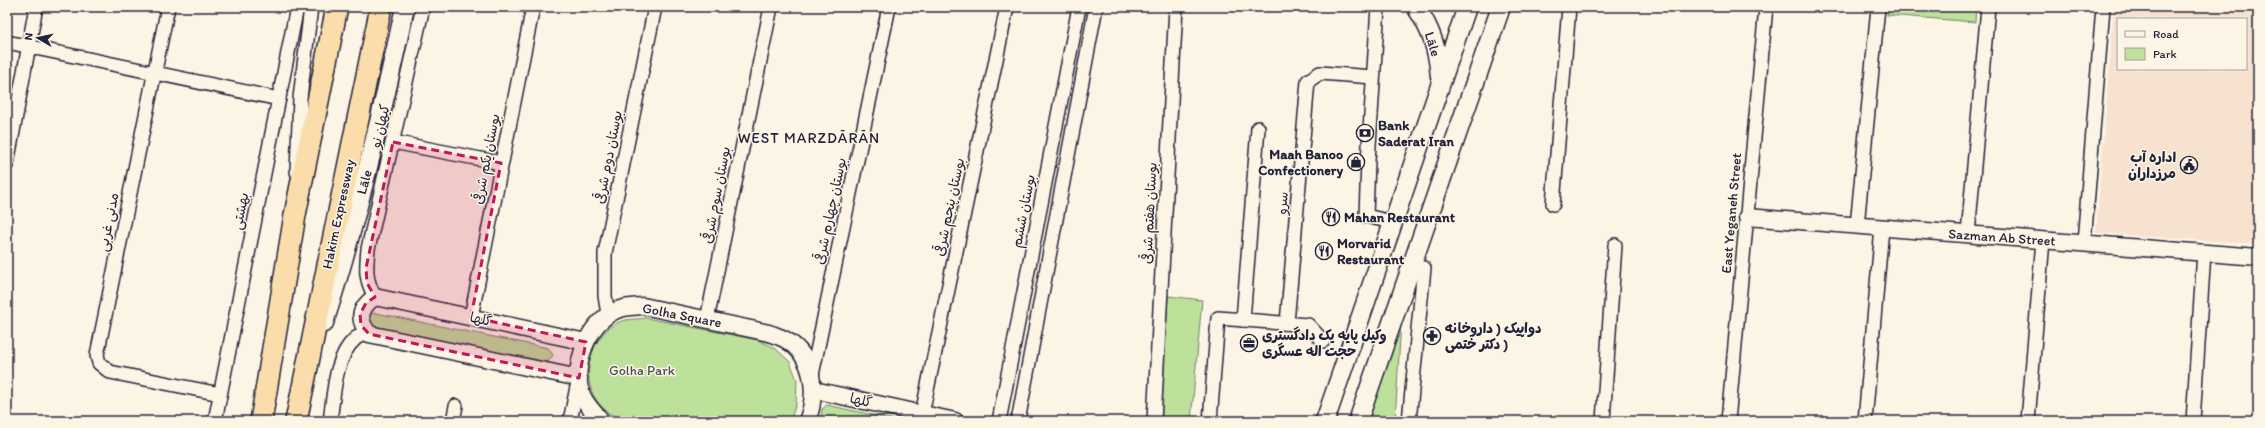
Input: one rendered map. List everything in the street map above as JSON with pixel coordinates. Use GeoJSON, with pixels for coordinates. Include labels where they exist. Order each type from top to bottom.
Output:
{"type":"FeatureCollection","features":[{"type":"Feature","properties":{"kind":"highway"},"geometry":{"type":"LineString","coordinates":[[261,421],[296,215],[337,7]]}},
{"type":"Feature","properties":{"kind":"highway","name":"Hakim Expressway"},"geometry":{"type":"LineString","coordinates":[[296,421],[299,400],[381,7]]}},
{"type":"Feature","properties":{"kind":"main road","name":"Lāle"},"geometry":{"type":"LineString","coordinates":[[299,400],[343,263],[376,140],[405,7]]}},
{"type":"Feature","properties":{"kind":"main road","name":"Lāle"},"geometry":{"type":"LineString","coordinates":[[1416,7],[1426,22],[1438,55],[1440,85]]}},
{"type":"Feature","properties":{"kind":"main road"},"geometry":{"type":"LineString","coordinates":[[1325,421],[1467,7]]}},
{"type":"Feature","properties":{"kind":"main road"},"geometry":{"type":"LineString","coordinates":[[1358,421],[1500,7]]}},
{"type":"Feature","properties":{"kind":"street"},"geometry":{"type":"LineString","coordinates":[[7,164],[36,7]]}},
{"type":"Feature","properties":{"kind":"street","name":"مدنی غربی"},"geometry":{"type":"LineString","coordinates":[[168,7],[97,355],[99,363],[110,372],[220,394]]}},
{"type":"Feature","properties":{"kind":"street","name":"بهشتی"},"geometry":{"type":"LineString","coordinates":[[215,421],[298,7]]}},
{"type":"Feature","properties":{"kind":"street"},"geometry":{"type":"LineString","coordinates":[[296,215],[300,98],[310,7]]}},
{"type":"Feature","properties":{"kind":"street","name":"کیهان نو"},"geometry":{"type":"LineString","coordinates":[[375,298],[367,283],[366,261],[423,7]]}},
{"type":"Feature","properties":{"kind":"street","name":"بوستان یکم شرقی"},"geometry":{"type":"LineString","coordinates":[[470,317],[534,7]]}},
{"type":"Feature","properties":{"kind":"street","name":"بوستان دوم شرقی"},"geometry":{"type":"LineString","coordinates":[[608,314],[605,296],[605,253],[655,7]]}},
{"type":"Feature","properties":{"kind":"street","name":"بوستان سوم شرقی"},"geometry":{"type":"LineString","coordinates":[[707,320],[771,7]]}},
{"type":"Feature","properties":{"kind":"street","name":"بوستان چهارم شرقی"},"geometry":{"type":"LineString","coordinates":[[813,383],[889,7]]}},
{"type":"Feature","properties":{"kind":"street","name":"بوستان پنجم شرقی"},"geometry":{"type":"LineString","coordinates":[[922,414],[1007,7]]}},
{"type":"Feature","properties":{"kind":"street","name":"بوستان ششم"},"geometry":{"type":"LineString","coordinates":[[999,421],[1079,7]]}},
{"type":"Feature","properties":{"kind":"street"},"geometry":{"type":"LineString","coordinates":[[1018,421],[1096,7]]}},
{"type":"Feature","properties":{"kind":"street","name":"بوستان هفتم شرقی"},"geometry":{"type":"LineString","coordinates":[[1154,421],[1176,7]]}},
{"type":"Feature","properties":{"kind":"street"},"geometry":{"type":"LineString","coordinates":[[1378,7],[1372,77],[1366,216],[1392,222]]}},
{"type":"Feature","properties":{"kind":"street"},"geometry":{"type":"LineString","coordinates":[[1553,204],[1569,7]]}},
{"type":"Feature","properties":{"kind":"street","name":"East Yeganeh Street"},"geometry":{"type":"LineString","coordinates":[[1728,421],[1766,7]]}},
{"type":"Feature","properties":{"kind":"street"},"geometry":{"type":"LineString","coordinates":[[1857,226],[1878,7]]}},
{"type":"Feature","properties":{"kind":"street"},"geometry":{"type":"LineString","coordinates":[[1968,234],[1988,7]]}},
{"type":"Feature","properties":{"kind":"street"},"geometry":{"type":"LineString","coordinates":[[2084,243],[2103,7]]}},
{"type":"Feature","properties":{"kind":"street"},"geometry":{"type":"LineString","coordinates":[[7,42],[279,99]]}},
{"type":"Feature","properties":{"kind":"street","name":"سرو"},"geometry":{"type":"LineString","coordinates":[[1288,323],[1308,81],[1320,72],[1372,77]]}},
{"type":"Feature","properties":{"kind":"street"},"geometry":{"type":"LineString","coordinates":[[1243,320],[1258,128]]}},
{"type":"Feature","properties":{"kind":"street"},"geometry":{"type":"LineString","coordinates":[[393,142],[501,163]]}},
{"type":"Feature","properties":{"kind":"street","name":"Sazman Ab Street"},"geometry":{"type":"LineString","coordinates":[[1747,217],[2258,257]]}},
{"type":"Feature","properties":{"kind":"street"},"geometry":{"type":"LineString","coordinates":[[1865,421],[1882,228]]}},
{"type":"Feature","properties":{"kind":"street"},"geometry":{"type":"LineString","coordinates":[[2028,421],[2043,240]]}},
{"type":"Feature","properties":{"kind":"street"},"geometry":{"type":"LineString","coordinates":[[1603,421],[1615,245]]}},
{"type":"Feature","properties":{"kind":"street"},"geometry":{"type":"LineString","coordinates":[[2193,421],[2204,252]]}},
{"type":"Feature","properties":{"kind":"street"},"geometry":{"type":"LineString","coordinates":[[1409,421],[1424,268]]}},
{"type":"Feature","properties":{"kind":"street"},"geometry":{"type":"LineString","coordinates":[[369,334],[362,325],[360,314],[366,304],[375,298]]}},
{"type":"Feature","properties":{"kind":"street","name":"گلها"},"geometry":{"type":"LineString","coordinates":[[375,298],[586,342]]}},
{"type":"Feature","properties":{"kind":"street","name":"Golha Square"},"geometry":{"type":"LineString","coordinates":[[602,421],[589,408],[582,396],[579,378],[580,361],[586,342],[596,325],[608,314],[625,307],[643,306],[769,333],[786,340],[798,350],[813,383]]}},
{"type":"Feature","properties":{"kind":"street"},"geometry":{"type":"LineString","coordinates":[[1210,421],[1218,318],[1308,325],[1323,341]]}},
{"type":"Feature","properties":{"kind":"street"},"geometry":{"type":"LineString","coordinates":[[330,421],[338,372],[344,352],[356,338],[369,334],[579,378],[570,421]]}},
{"type":"Feature","properties":{"kind":"street"},"geometry":{"type":"LineString","coordinates":[[809,421],[813,404],[813,383]]}},
{"type":"Feature","properties":{"kind":"street","name":"گلها"},"geometry":{"type":"LineString","coordinates":[[813,383],[922,414],[955,421]]}},
{"type":"Feature","properties":{"kind":"street"},"geometry":{"type":"LineString","coordinates":[[453,421],[456,406]]}},
{"type":"Feature","properties":{"kind":"highlighted area"},"geometry":{"type":"Polygon","coordinates":[[[393,142],[501,163],[471,317],[586,342],[579,378],[369,334],[361,325],[360,314],[366,303],[375,297],[367,283],[366,268],[393,142]]]}},
{"type":"Feature","properties":{"kind":"shaded area"},"geometry":{"type":"Polygon","coordinates":[[[2114,7],[2258,7],[2258,244],[2096,233],[2114,7]]]}},
{"type":"Feature","properties":{"kind":"green space"},"geometry":{"type":"Polygon","coordinates":[[[1888,7],[1976,7],[1975,22],[1887,15],[1888,7]]]}},
{"type":"Feature","properties":{"kind":"green space"},"geometry":{"type":"Polygon","coordinates":[[[1168,296],[1202,300],[1191,421],[1161,421],[1168,296]]]}},
{"type":"Feature","properties":{"kind":"green space"},"geometry":{"type":"Polygon","coordinates":[[[376,313],[548,348],[553,355],[548,362],[542,363],[372,330],[366,325],[369,314],[376,313]]]}},
{"type":"Feature","properties":{"kind":"green space","name":"Golha Park"},"geometry":{"type":"Polygon","coordinates":[[[646,318],[758,340],[775,348],[790,362],[797,380],[796,404],[790,421],[624,421],[609,413],[600,405],[591,390],[589,366],[592,354],[597,342],[604,332],[614,325],[625,320],[646,318]]]}},
{"type":"Feature","properties":{"kind":"green space"},"geometry":{"type":"Polygon","coordinates":[[[1401,321],[1395,421],[1367,421],[1401,321]]]}},
{"type":"Feature","properties":{"kind":"green space"},"geometry":{"type":"Polygon","coordinates":[[[827,405],[900,421],[824,420],[821,418],[822,409],[827,405]]]}},
{"type":"Feature","properties":{"kind":"place","name":"Bank Saderat Iran"},"geometry":{"type":"Point","coordinates":[1365,133]}},
{"type":"Feature","properties":{"kind":"place","name":"Maah Banoo Confectionery"},"geometry":{"type":"Point","coordinates":[1356,162]}},
{"type":"Feature","properties":{"kind":"place","name":"اداره آب مرزداران"},"geometry":{"type":"Point","coordinates":[2189,165]}},
{"type":"Feature","properties":{"kind":"place","name":"Mahan Restaurant"},"geometry":{"type":"Point","coordinates":[1331,217]}},
{"type":"Feature","properties":{"kind":"place","name":"Morvarid Restaurant"},"geometry":{"type":"Point","coordinates":[1324,251]}},
{"type":"Feature","properties":{"kind":"place","name":"دواپیک ( داروخانه دکتر ختمی )"},"geometry":{"type":"Point","coordinates":[1432,336]}},
{"type":"Feature","properties":{"kind":"place","name":"وکیل پایه یک دادگستری حجت اله عسگری"},"geometry":{"type":"Point","coordinates":[1249,343]}},
{"type":"Feature","properties":{"kind":"district","name":"WEST MARZDĀRĀN"},"geometry":{"type":"Point","coordinates":[809,138]}}]}
